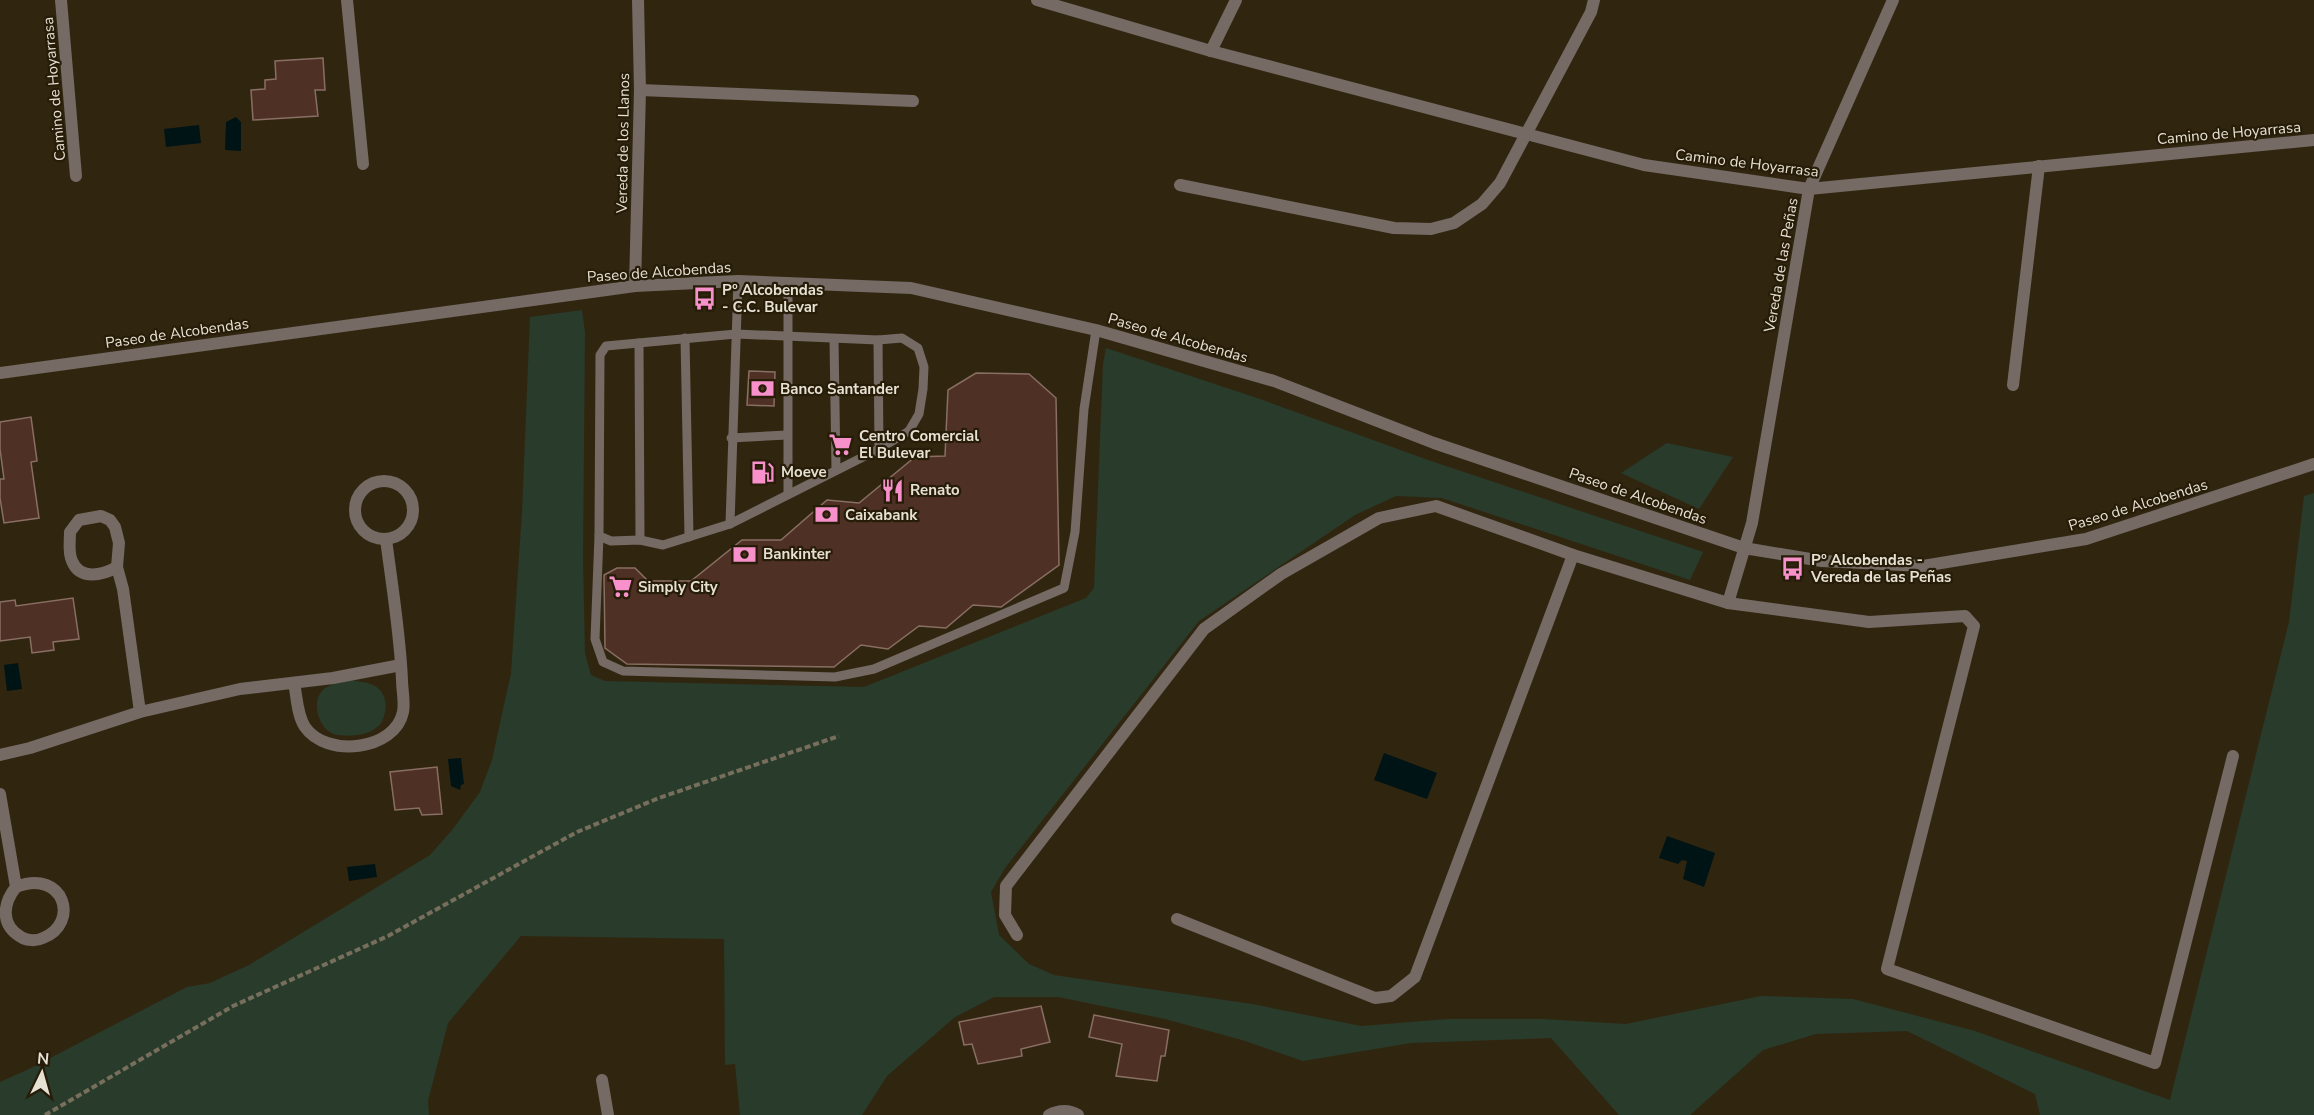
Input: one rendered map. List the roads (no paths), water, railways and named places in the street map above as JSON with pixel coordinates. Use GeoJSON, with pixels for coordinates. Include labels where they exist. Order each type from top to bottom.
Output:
{"type":"FeatureCollection","features":[{"type":"Feature","properties":{"kind":"street","name":"Camino de Hoyarrasa"},"geometry":{"type":"LineString","coordinates":[[61,0],[76,176]]}},
{"type":"Feature","properties":{"kind":"street"},"geometry":{"type":"LineString","coordinates":[[347,0],[363,164]]}},
{"type":"Feature","properties":{"kind":"street","name":"Vereda de los Llanos"},"geometry":{"type":"LineString","coordinates":[[635,286],[639,90],[638,0]]}},
{"type":"Feature","properties":{"kind":"street","name":"Camino de Hoyarrasa"},"geometry":{"type":"LineString","coordinates":[[1037,0],[1211,51],[1644,165],[1809,189],[2314,140]]}},
{"type":"Feature","properties":{"kind":"street"},"geometry":{"type":"LineString","coordinates":[[1211,51],[1236,0]]}},
{"type":"Feature","properties":{"kind":"street"},"geometry":{"type":"LineString","coordinates":[[1180,185],[1394,228],[1431,228],[1454,223],[1482,204],[1500,183],[1591,12],[1594,0]]}},
{"type":"Feature","properties":{"kind":"street","name":"Vereda de las Peñas"},"geometry":{"type":"LineString","coordinates":[[1728,603],[1752,524],[1809,189],[1893,0]]}},
{"type":"Feature","properties":{"kind":"street"},"geometry":{"type":"LineString","coordinates":[[639,90],[914,101]]}},
{"type":"Feature","properties":{"kind":"street"},"geometry":{"type":"LineString","coordinates":[[2013,385],[2039,166]]}},
{"type":"Feature","properties":{"kind":"street","name":"Paseo de Alcobendas"},"geometry":{"type":"LineString","coordinates":[[0,373],[635,286],[738,281],[911,288],[1096,330],[1274,381],[1434,443],[1744,548],[1821,561],[1923,566],[2086,539],[2314,464]]}},
{"type":"Feature","properties":{"kind":"street"},"geometry":{"type":"LineString","coordinates":[[388,481],[399,485],[408,493],[412,505],[412,517],[407,528],[386,539],[363,531],[354,509],[357,497],[375,482],[388,481]]}},
{"type":"Feature","properties":{"kind":"street"},"geometry":{"type":"LineString","coordinates":[[1017,935],[1005,915],[1006,886],[1204,629],[1281,574],[1379,518],[1436,506],[1573,555],[1728,603],[1869,622],[1965,616],[1974,626],[1887,969],[2155,1062],[2233,756]]}},
{"type":"Feature","properties":{"kind":"street"},"geometry":{"type":"LineString","coordinates":[[117,567],[106,574],[93,575],[80,572],[72,562],[70,532],[79,520],[94,516],[110,520],[119,543],[117,567],[123,589],[141,712]]}},
{"type":"Feature","properties":{"kind":"street"},"geometry":{"type":"LineString","coordinates":[[294,683],[298,710],[306,728],[316,738],[336,745],[370,744],[386,738],[397,726],[403,712],[401,665],[386,539]]}},
{"type":"Feature","properties":{"kind":"street"},"geometry":{"type":"LineString","coordinates":[[1177,919],[1376,998],[1391,996],[1415,977],[1573,555]]}},
{"type":"Feature","properties":{"kind":"street"},"geometry":{"type":"LineString","coordinates":[[0,755],[30,748],[141,712],[240,689],[294,683],[401,665]]}},
{"type":"Feature","properties":{"kind":"street"},"geometry":{"type":"LineString","coordinates":[[0,794],[16,887],[7,899],[4,914],[10,928],[22,938],[38,940],[52,935],[62,923],[64,908],[58,893],[46,883],[31,881],[16,887]]}},
{"type":"Feature","properties":{"kind":"street"},"geometry":{"type":"LineString","coordinates":[[602,1080],[608,1115]]}},
{"type":"Feature","properties":{"kind":"street"},"geometry":{"type":"LineString","coordinates":[[1049,1115],[1066,1110],[1078,1115]]}},
{"type":"Feature","properties":{"kind":"lane"},"geometry":{"type":"LineString","coordinates":[[730,524],[731,438],[738,281]]}},
{"type":"Feature","properties":{"kind":"lane"},"geometry":{"type":"LineString","coordinates":[[788,494],[789,284]]}},
{"type":"Feature","properties":{"kind":"lane"},"geometry":{"type":"LineString","coordinates":[[599,536],[611,541],[640,540],[663,545],[730,524],[879,449],[909,431],[919,414],[924,367],[918,348],[902,338],[834,339],[735,334],[606,346],[600,355],[599,536],[595,639],[603,662],[623,671],[835,677],[874,669],[1064,588],[1075,532],[1084,409],[1096,330]]}},
{"type":"Feature","properties":{"kind":"lane"},"geometry":{"type":"LineString","coordinates":[[684,338],[689,537]]}},
{"type":"Feature","properties":{"kind":"lane"},"geometry":{"type":"LineString","coordinates":[[834,339],[836,470]]}},
{"type":"Feature","properties":{"kind":"lane"},"geometry":{"type":"LineString","coordinates":[[878,340],[879,449]]}},
{"type":"Feature","properties":{"kind":"lane"},"geometry":{"type":"LineString","coordinates":[[639,343],[640,540]]}},
{"type":"Feature","properties":{"kind":"lane"},"geometry":{"type":"LineString","coordinates":[[731,438],[787,435]]}},
{"type":"Feature","properties":{"kind":"place","name":"Pº Alcobendas - C.C. Bulevar"},"geometry":{"type":"Point","coordinates":[704,299]}},
{"type":"Feature","properties":{"kind":"place","name":"Banco Santander"},"geometry":{"type":"Point","coordinates":[762,389]}},
{"type":"Feature","properties":{"kind":"place","name":"Centro Comercial El Bulevar"},"geometry":{"type":"Point","coordinates":[841,445]}},
{"type":"Feature","properties":{"kind":"place","name":"Moeve"},"geometry":{"type":"Point","coordinates":[763,472]}},
{"type":"Feature","properties":{"kind":"place","name":"Renato"},"geometry":{"type":"Point","coordinates":[892,490]}},
{"type":"Feature","properties":{"kind":"place","name":"Caixabank"},"geometry":{"type":"Point","coordinates":[827,515]}},
{"type":"Feature","properties":{"kind":"place","name":"Bankinter"},"geometry":{"type":"Point","coordinates":[745,554]}},
{"type":"Feature","properties":{"kind":"place","name":"Pº Alcobendas - Vereda de las Peñas"},"geometry":{"type":"Point","coordinates":[1793,569]}},
{"type":"Feature","properties":{"kind":"place","name":"Simply City"},"geometry":{"type":"Point","coordinates":[620,587]}}]}
